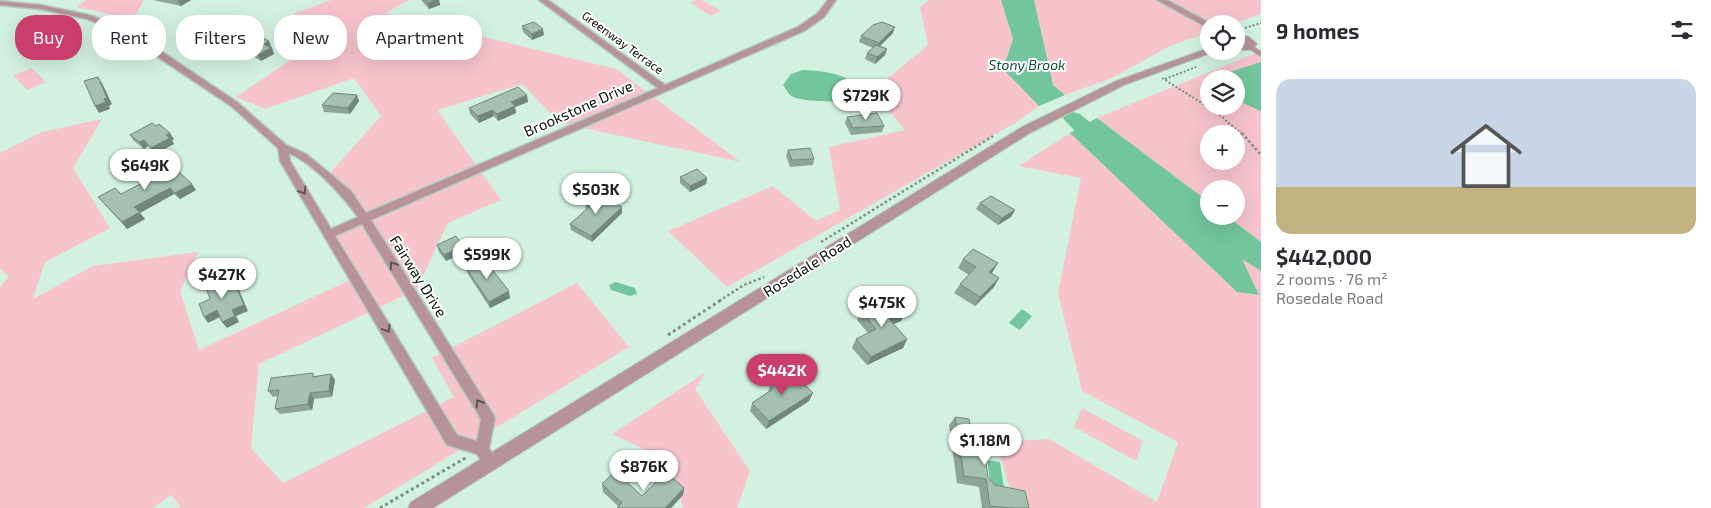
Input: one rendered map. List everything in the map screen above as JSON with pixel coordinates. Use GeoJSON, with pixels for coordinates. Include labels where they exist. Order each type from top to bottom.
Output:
{"type":"FeatureCollection","features":[{"type":"Feature","properties":{"kind":"street","name":"Greenway Terrace"},"geometry":{"type":"LineString","coordinates":[[543,0],[663,87]]}},
{"type":"Feature","properties":{"kind":"street","name":"Brookstone Drive"},"geometry":{"type":"LineString","coordinates":[[328,234],[663,87],[803,28],[821,15],[832,0]]}},
{"type":"Feature","properties":{"kind":"street"},"geometry":{"type":"LineString","coordinates":[[1161,0],[1200,21]]}},
{"type":"Feature","properties":{"kind":"street","name":"Fairway Drive"},"geometry":{"type":"LineString","coordinates":[[0,4],[62,11],[89,17],[125,31],[234,104],[283,147],[298,152],[334,181],[347,194],[364,218],[488,418],[482,449]]}},
{"type":"Feature","properties":{"kind":"street","name":"Rosedale Road"},"geometry":{"type":"LineString","coordinates":[[418,508],[1045,119],[1085,98],[1151,71],[1200,59]]}},
{"type":"Feature","properties":{"kind":"street"},"geometry":{"type":"LineString","coordinates":[[283,147],[285,162],[452,440],[482,449],[490,462]]}},
{"type":"Feature","properties":{"kind":"lane"},"geometry":{"type":"LineString","coordinates":[[1246,37],[1261,54]]}},
{"type":"Feature","properties":{"kind":"path"},"geometry":{"type":"LineString","coordinates":[[1246,37],[1261,23]]}},
{"type":"Feature","properties":{"kind":"path"},"geometry":{"type":"LineString","coordinates":[[1165,80],[1199,66]]}},
{"type":"Feature","properties":{"kind":"path"},"geometry":{"type":"LineString","coordinates":[[1151,71],[1228,120],[1261,155]]}},
{"type":"Feature","properties":{"kind":"path"},"geometry":{"type":"LineString","coordinates":[[380,508],[451,466]]}},
{"type":"Feature","properties":{"kind":"shaded area"},"geometry":{"type":"Polygon","coordinates":[[[86,0],[144,0],[136,15],[111,15],[77,7],[86,0]]]}},
{"type":"Feature","properties":{"kind":"shaded area"},"geometry":{"type":"Polygon","coordinates":[[[331,0],[410,0],[385,13],[393,15],[357,15],[357,60],[482,60],[482,37],[616,69],[741,162],[560,123],[522,84],[437,110],[501,200],[448,223],[416,290],[259,364],[251,448],[283,483],[454,397],[432,358],[577,283],[629,347],[364,508],[181,508],[171,495],[153,508],[0,508],[0,288],[8,277],[0,268],[0,153],[42,132],[102,119],[73,168],[110,228],[45,262],[33,299],[93,266],[198,252],[180,291],[199,350],[352,279],[327,231],[366,214],[329,174],[381,116],[354,78],[265,109],[236,97],[290,60],[347,60],[347,15],[293,14],[331,0]]]}},
{"type":"Feature","properties":{"kind":"shaded area"},"geometry":{"type":"Polygon","coordinates":[[[702,0],[721,11],[711,16],[690,3],[702,0]]]}},
{"type":"Feature","properties":{"kind":"shaded area"},"geometry":{"type":"Polygon","coordinates":[[[929,0],[1001,0],[1013,39],[1003,69],[1039,106],[1015,123],[727,287],[668,231],[773,186],[816,221],[840,210],[829,147],[905,130],[873,91],[928,45],[920,7],[929,0]]]}},
{"type":"Feature","properties":{"kind":"shaded area"},"geometry":{"type":"Polygon","coordinates":[[[1034,0],[1261,0],[1261,14],[1245,20],[1245,15],[1200,15],[1200,35],[1170,46],[1112,78],[1065,95],[1053,85],[1034,0]]]}},
{"type":"Feature","properties":{"kind":"shaded area"},"geometry":{"type":"Polygon","coordinates":[[[1261,51],[1261,242],[1239,225],[1245,225],[1245,180],[1200,180],[1200,195],[1097,118],[1200,76],[1200,115],[1245,115],[1245,70],[1214,70],[1239,60],[1245,60],[1245,58],[1261,51]]]}},
{"type":"Feature","properties":{"kind":"shaded area"},"geometry":{"type":"Polygon","coordinates":[[[32,68],[46,82],[27,90],[13,75],[32,68]]]}},
{"type":"Feature","properties":{"kind":"shaded area"},"geometry":{"type":"Polygon","coordinates":[[[1070,133],[1237,292],[1259,295],[1241,258],[1261,271],[1261,508],[1015,508],[997,442],[1049,439],[1157,502],[1178,442],[1082,391],[1058,293],[1081,178],[1019,166],[1070,133]]]}},
{"type":"Feature","properties":{"kind":"shaded area"},"geometry":{"type":"Polygon","coordinates":[[[706,372],[695,389],[750,471],[737,508],[683,508],[671,462],[612,434],[706,372]]]}},
{"type":"Feature","properties":{"kind":"shaded area"},"geometry":{"type":"Polygon","coordinates":[[[1082,408],[1143,441],[1136,461],[1074,427],[1082,408]]]}},
{"type":"Feature","properties":{"kind":"water","name":"Stony Brook"},"geometry":{"type":"Polygon","coordinates":[[[1001,0],[1034,0],[1053,85],[1065,95],[1039,106],[1003,69],[1013,39],[1001,0]]]}},
{"type":"Feature","properties":{"kind":"water"},"geometry":{"type":"Polygon","coordinates":[[[1261,62],[1261,111],[1245,104],[1245,70],[1236,70],[1261,62]]]}},
{"type":"Feature","properties":{"kind":"water"},"geometry":{"type":"Polygon","coordinates":[[[803,70],[827,72],[850,80],[864,89],[864,98],[849,101],[826,101],[795,98],[790,95],[783,85],[791,74],[803,70]]]}},
{"type":"Feature","properties":{"kind":"water"},"geometry":{"type":"Polygon","coordinates":[[[1097,118],[1200,195],[1200,225],[1239,225],[1261,242],[1261,271],[1242,259],[1259,295],[1237,292],[1070,133],[1097,118]]]}},
{"type":"Feature","properties":{"kind":"water"},"geometry":{"type":"Polygon","coordinates":[[[616,282],[635,288],[637,294],[630,296],[611,290],[609,285],[616,282]]]}},
{"type":"Feature","properties":{"kind":"water"},"geometry":{"type":"Polygon","coordinates":[[[1022,309],[1032,316],[1020,330],[1009,323],[1022,309]]]}},
{"type":"Feature","properties":{"kind":"water"},"geometry":{"type":"Polygon","coordinates":[[[987,460],[1000,462],[1004,488],[991,486],[987,460]]]}},
{"type":"Feature","properties":{"kind":"building"},"geometry":{"type":"Polygon","coordinates":[[[425,0],[436,0],[428,3],[425,0]]]}},
{"type":"Feature","properties":{"kind":"building"},"geometry":{"type":"Polygon","coordinates":[[[534,22],[543,29],[532,34],[522,26],[534,22]]]}},
{"type":"Feature","properties":{"kind":"building"},"geometry":{"type":"Polygon","coordinates":[[[882,22],[895,27],[879,43],[861,36],[873,25],[882,22]]]}},
{"type":"Feature","properties":{"kind":"building"},"geometry":{"type":"Polygon","coordinates":[[[264,44],[271,48],[264,52],[264,44]]]}},
{"type":"Feature","properties":{"kind":"building"},"geometry":{"type":"Polygon","coordinates":[[[876,45],[887,49],[877,57],[867,53],[876,45]]]}},
{"type":"Feature","properties":{"kind":"building"},"geometry":{"type":"Polygon","coordinates":[[[98,77],[107,98],[104,99],[106,102],[95,106],[84,81],[98,77]]]}},
{"type":"Feature","properties":{"kind":"building"},"geometry":{"type":"Polygon","coordinates":[[[518,87],[527,95],[511,102],[515,106],[497,114],[493,110],[478,116],[469,108],[518,87]]]}},
{"type":"Feature","properties":{"kind":"building"},"geometry":{"type":"Polygon","coordinates":[[[333,93],[357,95],[348,108],[322,105],[333,93]]]}},
{"type":"Feature","properties":{"kind":"building"},"geometry":{"type":"Polygon","coordinates":[[[877,113],[884,126],[853,128],[847,117],[877,113]]]}},
{"type":"Feature","properties":{"kind":"building"},"geometry":{"type":"Polygon","coordinates":[[[152,123],[156,126],[159,124],[170,133],[166,135],[170,138],[151,148],[144,140],[139,142],[130,135],[152,123]]]}},
{"type":"Feature","properties":{"kind":"building"},"geometry":{"type":"Polygon","coordinates":[[[810,148],[814,159],[792,160],[788,150],[810,148]]]}},
{"type":"Feature","properties":{"kind":"building"},"geometry":{"type":"Polygon","coordinates":[[[167,161],[192,184],[175,193],[170,188],[134,207],[140,212],[122,222],[98,197],[115,188],[121,194],[148,180],[145,178],[155,173],[151,170],[167,161]]]}},
{"type":"Feature","properties":{"kind":"building"},"geometry":{"type":"Polygon","coordinates":[[[697,169],[707,178],[690,186],[680,177],[697,169]]]}},
{"type":"Feature","properties":{"kind":"building"},"geometry":{"type":"Polygon","coordinates":[[[596,193],[622,207],[591,236],[570,224],[590,206],[585,204],[596,193]]]}},
{"type":"Feature","properties":{"kind":"building"},"geometry":{"type":"Polygon","coordinates":[[[991,196],[1015,210],[1002,218],[980,203],[991,196]]]}},
{"type":"Feature","properties":{"kind":"building"},"geometry":{"type":"Polygon","coordinates":[[[456,236],[463,246],[444,255],[437,245],[456,236]]]}},
{"type":"Feature","properties":{"kind":"building"},"geometry":{"type":"Polygon","coordinates":[[[973,249],[998,263],[989,272],[999,278],[980,297],[960,284],[976,267],[963,259],[973,249]]]}},
{"type":"Feature","properties":{"kind":"building"},"geometry":{"type":"Polygon","coordinates":[[[484,259],[509,291],[489,302],[466,268],[484,259]]]}},
{"type":"Feature","properties":{"kind":"building"},"geometry":{"type":"Polygon","coordinates":[[[232,277],[244,305],[232,310],[235,316],[222,322],[217,310],[204,317],[199,304],[210,299],[206,288],[232,277]]]}},
{"type":"Feature","properties":{"kind":"building"},"geometry":{"type":"Polygon","coordinates":[[[892,298],[905,312],[889,319],[907,339],[871,357],[856,339],[876,329],[861,311],[892,298]]]}},
{"type":"Feature","properties":{"kind":"building"},"geometry":{"type":"Polygon","coordinates":[[[791,371],[813,393],[769,421],[752,403],[773,389],[770,386],[791,371]]]}},
{"type":"Feature","properties":{"kind":"building"},"geometry":{"type":"Polygon","coordinates":[[[313,373],[313,377],[331,374],[329,391],[310,393],[308,404],[275,409],[279,390],[268,391],[271,378],[313,373]]]}},
{"type":"Feature","properties":{"kind":"building"},"geometry":{"type":"Polygon","coordinates":[[[955,417],[969,419],[971,430],[992,433],[994,446],[983,444],[988,477],[995,485],[1025,491],[1029,508],[990,506],[986,479],[964,476],[955,417]]]}},
{"type":"Feature","properties":{"kind":"building"},"geometry":{"type":"Polygon","coordinates":[[[615,471],[642,496],[666,472],[684,488],[665,508],[617,508],[622,503],[602,484],[615,471]]]}},
{"type":"Feature","properties":{"kind":"waterway","name":"Stony Brook"},"geometry":{"type":"LineString","coordinates":[[1073,118],[1106,146]]}}]}
